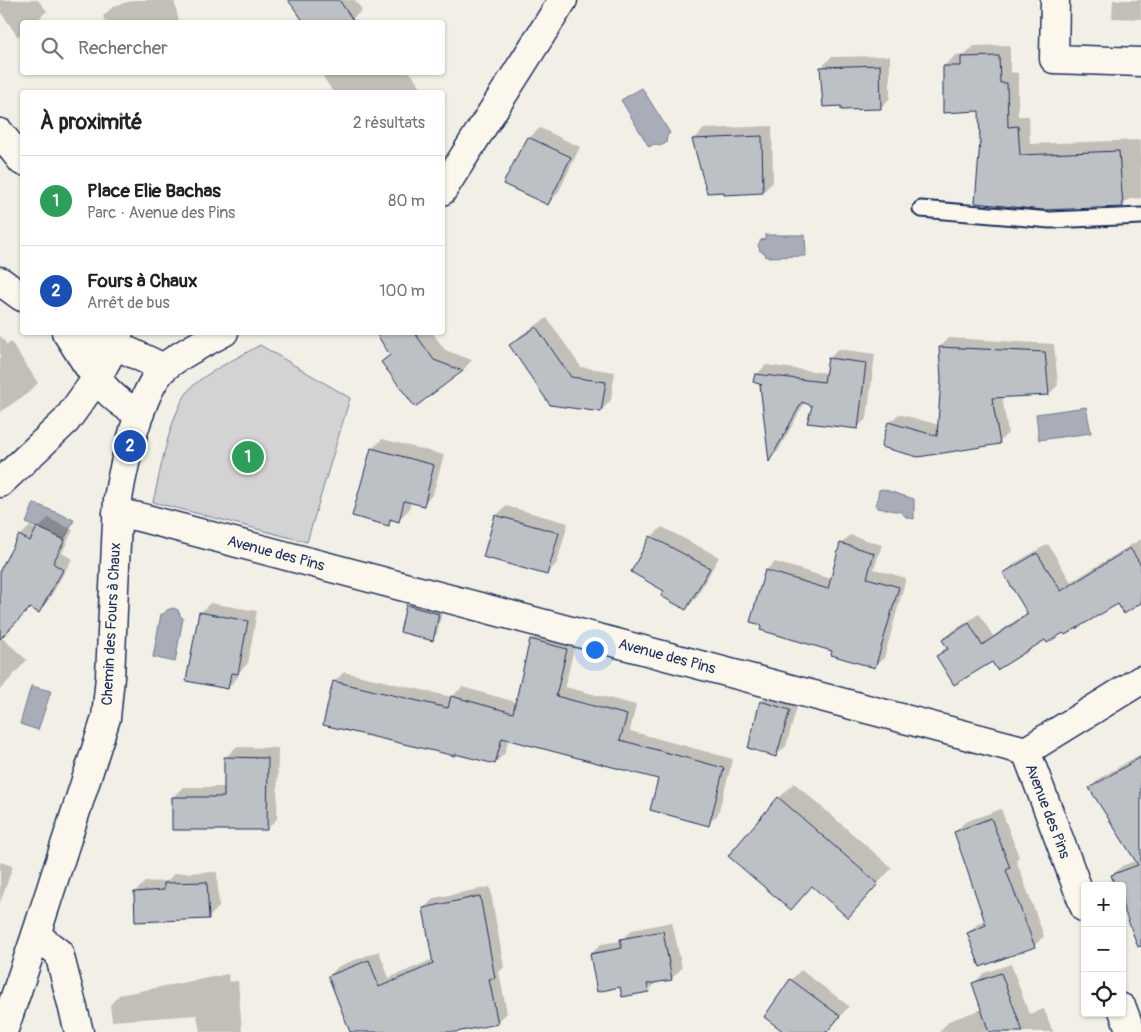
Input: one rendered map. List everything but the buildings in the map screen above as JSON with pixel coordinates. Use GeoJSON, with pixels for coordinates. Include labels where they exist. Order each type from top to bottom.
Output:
{"type":"FeatureCollection","features":[{"type":"Feature","properties":{"kind":"street"},"geometry":{"type":"LineString","coordinates":[[445,186],[563,0]]}},
{"type":"Feature","properties":{"kind":"street"},"geometry":{"type":"LineString","coordinates":[[1055,0],[1054,59],[1141,62]]}},
{"type":"Feature","properties":{"kind":"street"},"geometry":{"type":"LineString","coordinates":[[0,133],[20,158]]}},
{"type":"Feature","properties":{"kind":"street"},"geometry":{"type":"LineString","coordinates":[[0,281],[20,296]]}},
{"type":"Feature","properties":{"kind":"street"},"geometry":{"type":"LineString","coordinates":[[68,335],[97,378],[115,398],[140,413]]}},
{"type":"Feature","properties":{"kind":"street"},"geometry":{"type":"LineString","coordinates":[[96,335],[117,339],[164,368]]}},
{"type":"Feature","properties":{"kind":"street","name":"Chemin des Fours à Chaux"},"geometry":{"type":"LineString","coordinates":[[3,1032],[106,718],[110,677],[117,513],[123,471],[140,413],[150,388],[164,368],[189,350],[218,335]]}},
{"type":"Feature","properties":{"kind":"street"},"geometry":{"type":"LineString","coordinates":[[0,483],[66,421],[97,378],[117,339]]}},
{"type":"Feature","properties":{"kind":"street","name":"Avenue des Pins"},"geometry":{"type":"LineString","coordinates":[[117,513],[158,522],[1026,751],[1081,897]]}},
{"type":"Feature","properties":{"kind":"street"},"geometry":{"type":"LineString","coordinates":[[1026,751],[1141,680]]}},
{"type":"Feature","properties":{"kind":"street"},"geometry":{"type":"LineString","coordinates":[[36,935],[59,953],[79,1032]]}},
{"type":"Feature","properties":{"kind":"street"},"geometry":{"type":"LineString","coordinates":[[1125,1017],[1131,1032]]}},
{"type":"Feature","properties":{"kind":"lane"},"geometry":{"type":"LineString","coordinates":[[921,209],[1050,220],[1141,216]]}},
{"type":"Feature","properties":{"kind":"shaded area"},"geometry":{"type":"Polygon","coordinates":[[[642,88],[670,133],[667,136],[666,143],[660,146],[654,144],[649,147],[621,100],[642,88]]]}},
{"type":"Feature","properties":{"kind":"shaded area"},"geometry":{"type":"Polygon","coordinates":[[[765,235],[805,235],[806,256],[766,257],[765,253],[760,251],[758,245],[761,240],[765,239],[765,235]]]}},
{"type":"Feature","properties":{"kind":"shaded area"},"geometry":{"type":"Polygon","coordinates":[[[260,345],[350,398],[307,542],[153,502],[171,428],[182,401],[189,390],[211,372],[260,345]]]}},
{"type":"Feature","properties":{"kind":"shaded area"},"geometry":{"type":"Polygon","coordinates":[[[1086,407],[1091,433],[1039,440],[1036,414],[1086,407]]]}},
{"type":"Feature","properties":{"kind":"shaded area"},"geometry":{"type":"Polygon","coordinates":[[[882,489],[914,499],[914,519],[906,517],[901,512],[878,508],[876,505],[879,490],[882,489]]]}},
{"type":"Feature","properties":{"kind":"shaded area"},"geometry":{"type":"Polygon","coordinates":[[[34,503],[74,520],[64,540],[26,523],[34,503]]]}},
{"type":"Feature","properties":{"kind":"shaded area"},"geometry":{"type":"Polygon","coordinates":[[[173,608],[178,610],[183,618],[175,662],[153,657],[161,614],[173,608]]]}},
{"type":"Feature","properties":{"kind":"shaded area"},"geometry":{"type":"Polygon","coordinates":[[[31,686],[51,691],[38,730],[20,724],[31,686]]]}},
{"type":"Feature","properties":{"kind":"place","name":"Fours à Chaux"},"geometry":{"type":"Point","coordinates":[130,446]}},
{"type":"Feature","properties":{"kind":"place","name":"Place Elie Bachas"},"geometry":{"type":"Point","coordinates":[248,457]}}]}
